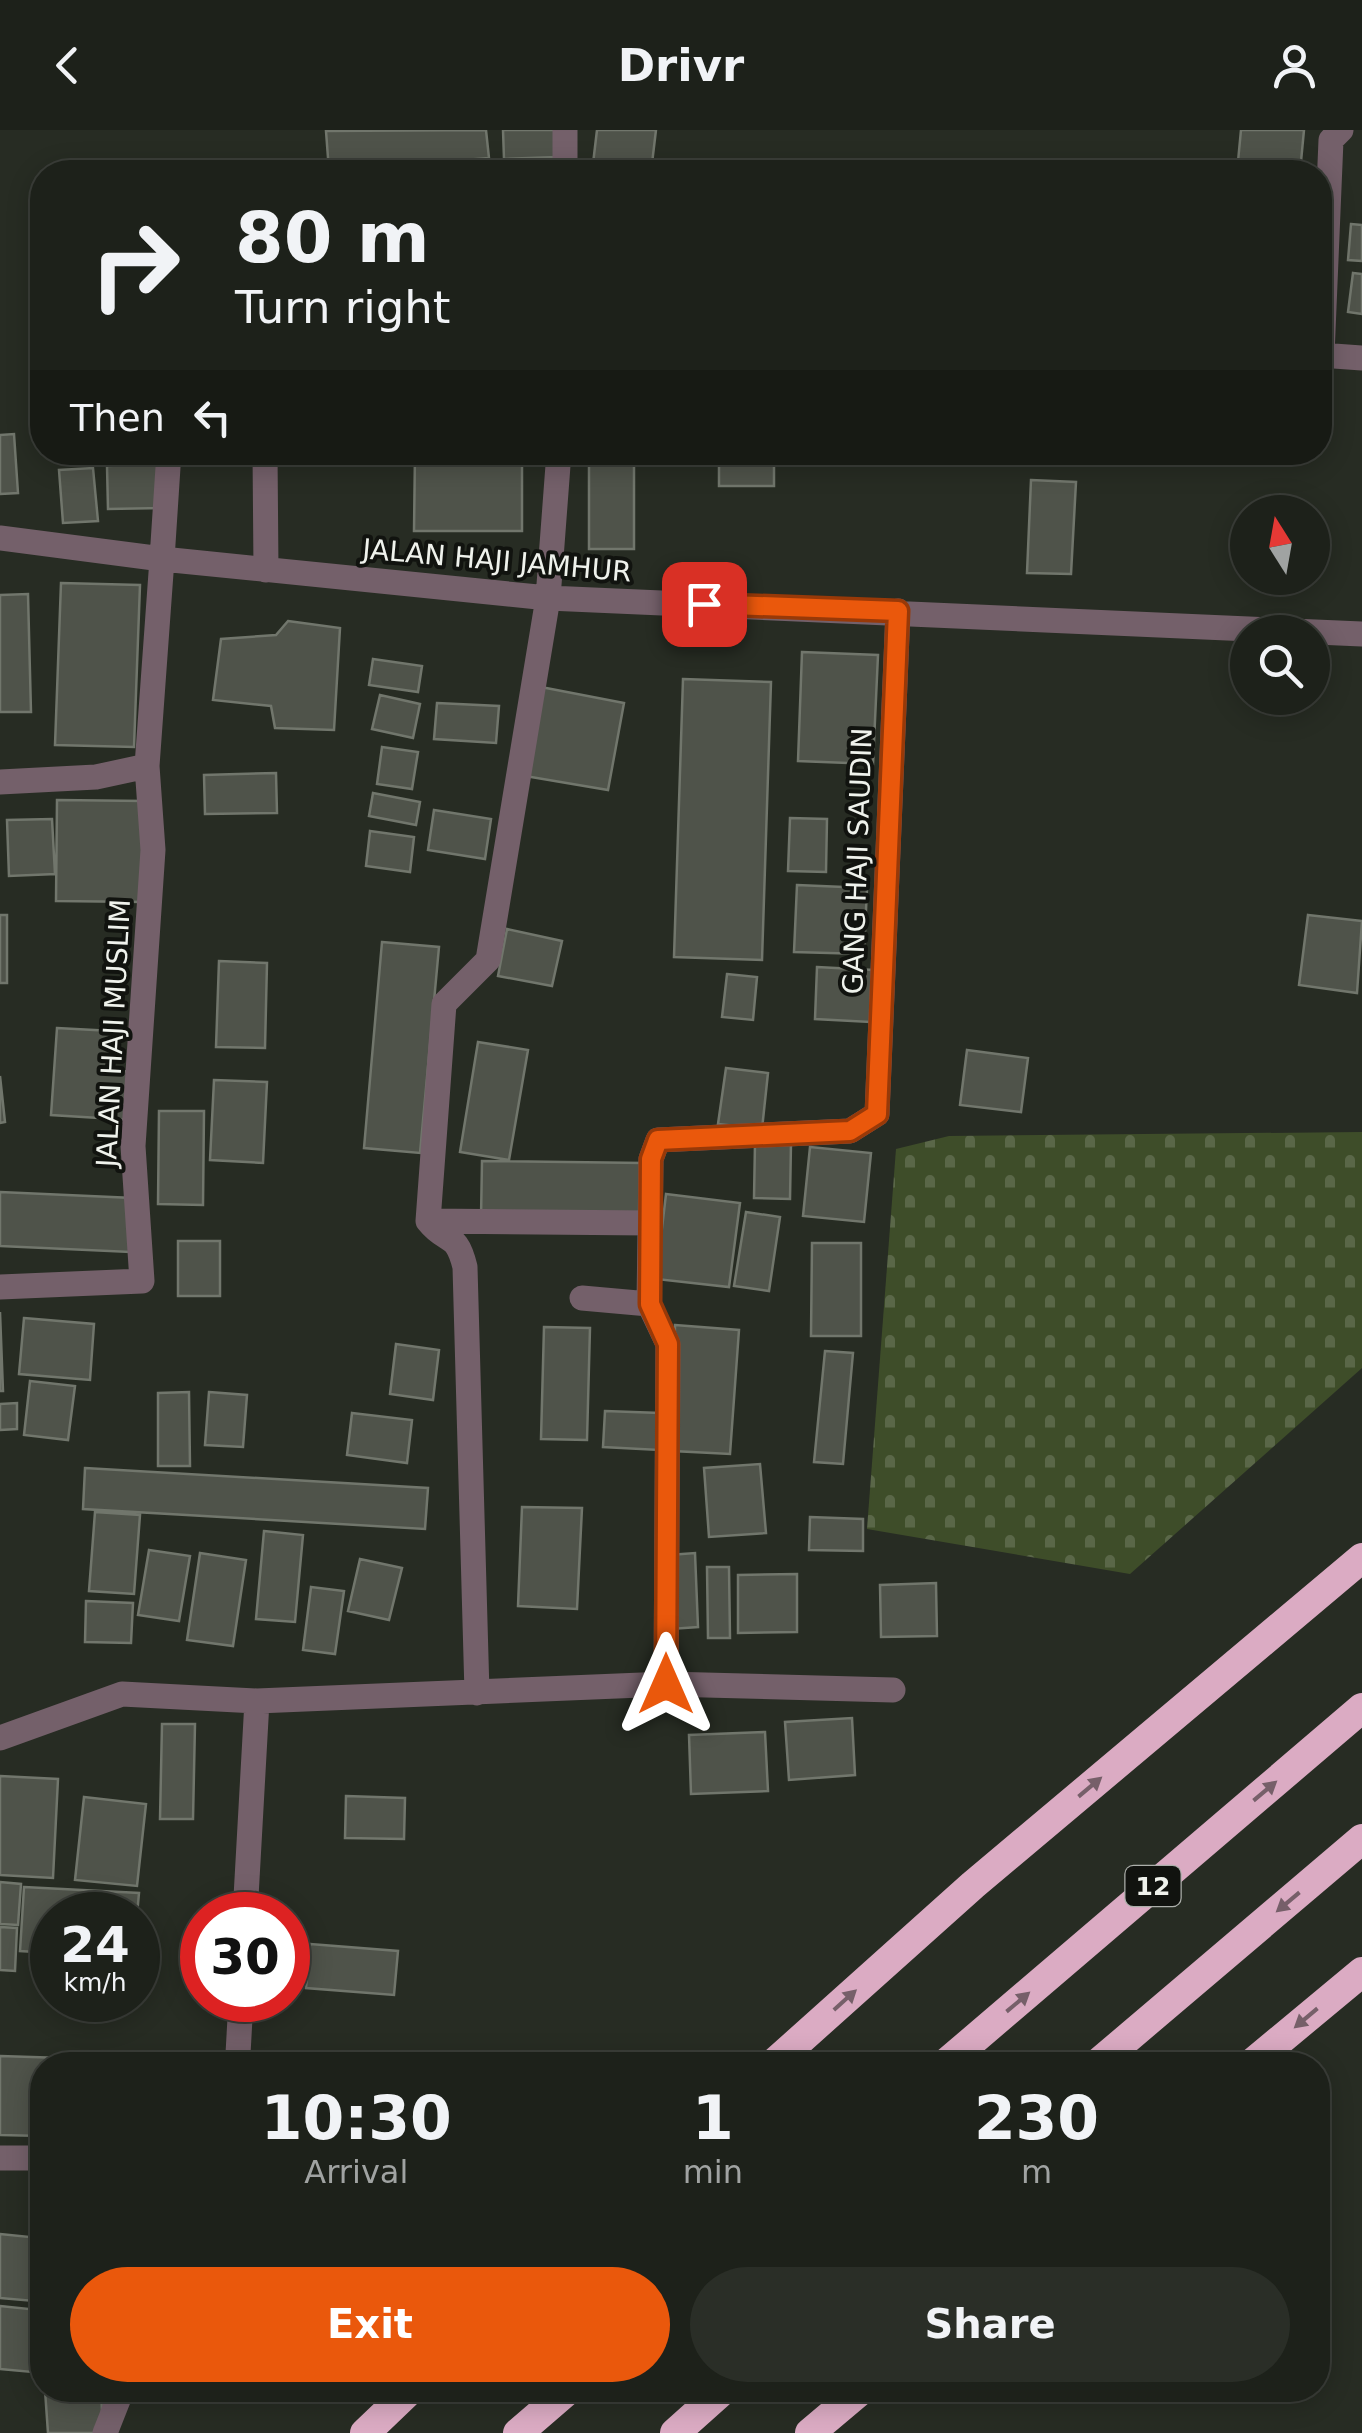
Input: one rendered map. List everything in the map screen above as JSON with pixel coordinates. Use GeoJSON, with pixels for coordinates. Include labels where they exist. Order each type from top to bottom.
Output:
{"type":"FeatureCollection","features":[{"type":"Feature","properties":{"kind":"highway"},"geometry":{"type":"LineString","coordinates":[[787,2052],[973,1885],[1362,1558]]}},
{"type":"Feature","properties":{"kind":"highway","name":"12"},"geometry":{"type":"LineString","coordinates":[[959,2052],[1362,1708]]}},
{"type":"Feature","properties":{"kind":"highway"},"geometry":{"type":"LineString","coordinates":[[1111,2052],[1362,1839]]}},
{"type":"Feature","properties":{"kind":"highway"},"geometry":{"type":"LineString","coordinates":[[1266,2052],[1362,1972]]}},
{"type":"Feature","properties":{"kind":"highway"},"geometry":{"type":"LineString","coordinates":[[365,2433],[397,2402]]}},
{"type":"Feature","properties":{"kind":"highway"},"geometry":{"type":"LineString","coordinates":[[518,2433],[554,2402]]}},
{"type":"Feature","properties":{"kind":"highway"},"geometry":{"type":"LineString","coordinates":[[675,2433],[710,2402]]}},
{"type":"Feature","properties":{"kind":"highway"},"geometry":{"type":"LineString","coordinates":[[810,2433],[847,2402]]}},
{"type":"Feature","properties":{"kind":"street"},"geometry":{"type":"LineString","coordinates":[[565,130],[565,160]]}},
{"type":"Feature","properties":{"kind":"street"},"geometry":{"type":"LineString","coordinates":[[1330,160],[1331,140],[1341,130]]}},
{"type":"Feature","properties":{"kind":"street"},"geometry":{"type":"LineString","coordinates":[[1332,356],[1362,358]]}},
{"type":"Feature","properties":{"kind":"street"},"geometry":{"type":"LineString","coordinates":[[0,782],[96,776],[146,766],[168,465]]}},
{"type":"Feature","properties":{"kind":"street"},"geometry":{"type":"LineString","coordinates":[[265,465],[266,570]]}},
{"type":"Feature","properties":{"kind":"street"},"geometry":{"type":"LineString","coordinates":[[477,1693],[464,1267],[454,1238],[438,1232],[428,1221],[444,1004],[488,960],[548,598],[558,465]]}},
{"type":"Feature","properties":{"kind":"street","name":"JALAN HAJI JAMHUR"},"geometry":{"type":"LineString","coordinates":[[0,538],[162,560],[548,598],[1362,634]]}},
{"type":"Feature","properties":{"kind":"street","name":"GANG HAJI SAUDIN"},"geometry":{"type":"LineString","coordinates":[[648,1224],[651,1159],[658,1140],[850,1131],[877,1114],[898,611]]}},
{"type":"Feature","properties":{"kind":"street","name":"JALAN HAJI MUSLIM"},"geometry":{"type":"LineString","coordinates":[[0,1287],[142,1281],[133,1146],[153,850],[146,766]]}},
{"type":"Feature","properties":{"kind":"street"},"geometry":{"type":"LineString","coordinates":[[428,1221],[648,1224],[650,1304],[668,1344],[666,1684]]}},
{"type":"Feature","properties":{"kind":"street"},"geometry":{"type":"LineString","coordinates":[[582,1298],[650,1304]]}},
{"type":"Feature","properties":{"kind":"street"},"geometry":{"type":"LineString","coordinates":[[0,1738],[122,1694],[257,1700],[666,1684],[893,1690]]}},
{"type":"Feature","properties":{"kind":"street"},"geometry":{"type":"LineString","coordinates":[[246,1892],[257,1700]]}},
{"type":"Feature","properties":{"kind":"street"},"geometry":{"type":"LineString","coordinates":[[238,2052],[239,2022]]}},
{"type":"Feature","properties":{"kind":"street"},"geometry":{"type":"LineString","coordinates":[[0,2158],[30,2158]]}},
{"type":"Feature","properties":{"kind":"street"},"geometry":{"type":"LineString","coordinates":[[105,2433],[117,2402]]}},
{"type":"Feature","properties":{"kind":"green space"},"geometry":{"type":"Polygon","coordinates":[[[1362,1132],[1362,1368],[1130,1574],[867,1529],[896,1149],[949,1136],[1362,1132]]]}},
{"type":"Feature","properties":{"kind":"building"},"geometry":{"type":"Polygon","coordinates":[[[486,130],[489,158],[328,160],[326,131],[486,130]]]}},
{"type":"Feature","properties":{"kind":"building"},"geometry":{"type":"Polygon","coordinates":[[[503,130],[555,130],[556,157],[504,159],[503,130]]]}},
{"type":"Feature","properties":{"kind":"building"},"geometry":{"type":"Polygon","coordinates":[[[597,130],[656,130],[652,160],[593,160],[597,130]]]}},
{"type":"Feature","properties":{"kind":"building"},"geometry":{"type":"Polygon","coordinates":[[[1241,130],[1304,130],[1301,160],[1238,160],[1241,130]]]}},
{"type":"Feature","properties":{"kind":"building"},"geometry":{"type":"Polygon","coordinates":[[[1351,224],[1362,225],[1362,261],[1348,260],[1351,224]]]}},
{"type":"Feature","properties":{"kind":"building"},"geometry":{"type":"Polygon","coordinates":[[[1353,273],[1362,274],[1362,314],[1348,312],[1353,273]]]}},
{"type":"Feature","properties":{"kind":"building"},"geometry":{"type":"Polygon","coordinates":[[[14,434],[18,493],[0,494],[0,435],[14,434]]]}},
{"type":"Feature","properties":{"kind":"building"},"geometry":{"type":"Polygon","coordinates":[[[162,465],[163,508],[108,509],[107,466],[162,465]]]}},
{"type":"Feature","properties":{"kind":"building"},"geometry":{"type":"Polygon","coordinates":[[[415,465],[522,465],[522,531],[414,531],[415,465]]]}},
{"type":"Feature","properties":{"kind":"building"},"geometry":{"type":"Polygon","coordinates":[[[589,465],[634,465],[634,549],[589,549],[589,465]]]}},
{"type":"Feature","properties":{"kind":"building"},"geometry":{"type":"Polygon","coordinates":[[[719,465],[774,465],[774,486],[719,486],[719,465]]]}},
{"type":"Feature","properties":{"kind":"building"},"geometry":{"type":"Polygon","coordinates":[[[93,468],[98,521],[63,523],[59,470],[93,468]]]}},
{"type":"Feature","properties":{"kind":"building"},"geometry":{"type":"Polygon","coordinates":[[[1031,480],[1076,482],[1071,574],[1027,573],[1031,480]]]}},
{"type":"Feature","properties":{"kind":"building"},"geometry":{"type":"Polygon","coordinates":[[[61,583],[140,585],[134,747],[55,745],[61,583]]]}},
{"type":"Feature","properties":{"kind":"building"},"geometry":{"type":"Polygon","coordinates":[[[28,594],[31,712],[0,712],[0,595],[28,594]]]}},
{"type":"Feature","properties":{"kind":"building"},"geometry":{"type":"Polygon","coordinates":[[[288,621],[340,628],[334,730],[275,728],[271,706],[213,700],[221,639],[276,635],[288,621]]]}},
{"type":"Feature","properties":{"kind":"building"},"geometry":{"type":"Polygon","coordinates":[[[802,652],[878,655],[873,764],[798,761],[802,652]]]}},
{"type":"Feature","properties":{"kind":"building"},"geometry":{"type":"Polygon","coordinates":[[[373,659],[422,666],[418,692],[369,685],[373,659]]]}},
{"type":"Feature","properties":{"kind":"building"},"geometry":{"type":"Polygon","coordinates":[[[683,679],[771,682],[762,960],[674,957],[683,679]]]}},
{"type":"Feature","properties":{"kind":"building"},"geometry":{"type":"Polygon","coordinates":[[[541,687],[624,703],[608,790],[525,776],[541,687]]]}},
{"type":"Feature","properties":{"kind":"building"},"geometry":{"type":"Polygon","coordinates":[[[380,695],[420,704],[413,738],[372,729],[380,695]]]}},
{"type":"Feature","properties":{"kind":"building"},"geometry":{"type":"Polygon","coordinates":[[[437,703],[499,706],[496,743],[434,739],[437,703]]]}},
{"type":"Feature","properties":{"kind":"building"},"geometry":{"type":"Polygon","coordinates":[[[382,747],[418,752],[412,789],[377,784],[382,747]]]}},
{"type":"Feature","properties":{"kind":"building"},"geometry":{"type":"Polygon","coordinates":[[[276,773],[277,813],[205,814],[204,775],[276,773]]]}},
{"type":"Feature","properties":{"kind":"building"},"geometry":{"type":"Polygon","coordinates":[[[373,793],[420,802],[416,825],[369,816],[373,793]]]}},
{"type":"Feature","properties":{"kind":"building"},"geometry":{"type":"Polygon","coordinates":[[[57,800],[145,801],[144,902],[56,901],[57,800]]]}},
{"type":"Feature","properties":{"kind":"building"},"geometry":{"type":"Polygon","coordinates":[[[434,810],[491,819],[485,859],[428,850],[434,810]]]}},
{"type":"Feature","properties":{"kind":"building"},"geometry":{"type":"Polygon","coordinates":[[[790,818],[827,819],[826,872],[788,871],[790,818]]]}},
{"type":"Feature","properties":{"kind":"building"},"geometry":{"type":"Polygon","coordinates":[[[52,819],[55,874],[9,876],[7,820],[52,819]]]}},
{"type":"Feature","properties":{"kind":"building"},"geometry":{"type":"Polygon","coordinates":[[[370,831],[414,837],[410,872],[366,866],[370,831]]]}},
{"type":"Feature","properties":{"kind":"building"},"geometry":{"type":"Polygon","coordinates":[[[797,885],[867,888],[864,954],[794,952],[797,885]]]}},
{"type":"Feature","properties":{"kind":"building"},"geometry":{"type":"Polygon","coordinates":[[[0,915],[7,915],[7,983],[0,983],[0,915]]]}},
{"type":"Feature","properties":{"kind":"building"},"geometry":{"type":"Polygon","coordinates":[[[1308,915],[1362,921],[1357,993],[1299,985],[1308,915]]]}},
{"type":"Feature","properties":{"kind":"building"},"geometry":{"type":"Polygon","coordinates":[[[507,929],[562,941],[552,986],[498,976],[507,929]]]}},
{"type":"Feature","properties":{"kind":"building"},"geometry":{"type":"Polygon","coordinates":[[[382,942],[439,947],[420,1153],[364,1148],[382,942]]]}},
{"type":"Feature","properties":{"kind":"building"},"geometry":{"type":"Polygon","coordinates":[[[219,961],[267,963],[265,1048],[216,1047],[219,961]]]}},
{"type":"Feature","properties":{"kind":"building"},"geometry":{"type":"Polygon","coordinates":[[[817,967],[873,970],[870,1022],[815,1019],[817,967]]]}},
{"type":"Feature","properties":{"kind":"building"},"geometry":{"type":"Polygon","coordinates":[[[727,974],[757,977],[753,1020],[722,1017],[727,974]]]}},
{"type":"Feature","properties":{"kind":"building"},"geometry":{"type":"Polygon","coordinates":[[[57,1028],[112,1031],[109,1070],[134,1072],[131,1120],[51,1115],[57,1028]]]}},
{"type":"Feature","properties":{"kind":"building"},"geometry":{"type":"Polygon","coordinates":[[[478,1042],[528,1050],[509,1160],[460,1152],[478,1042]]]}},
{"type":"Feature","properties":{"kind":"building"},"geometry":{"type":"Polygon","coordinates":[[[967,1050],[1028,1058],[1021,1112],[960,1105],[967,1050]]]}},
{"type":"Feature","properties":{"kind":"building"},"geometry":{"type":"Polygon","coordinates":[[[726,1068],[768,1073],[762,1129],[718,1124],[726,1068]]]}},
{"type":"Feature","properties":{"kind":"building"},"geometry":{"type":"Polygon","coordinates":[[[0,1076],[5,1122],[0,1123],[0,1076]]]}},
{"type":"Feature","properties":{"kind":"building"},"geometry":{"type":"Polygon","coordinates":[[[214,1080],[267,1082],[263,1163],[210,1160],[214,1080]]]}},
{"type":"Feature","properties":{"kind":"building"},"geometry":{"type":"Polygon","coordinates":[[[159,1111],[204,1111],[203,1205],[158,1204],[159,1111]]]}},
{"type":"Feature","properties":{"kind":"building"},"geometry":{"type":"Polygon","coordinates":[[[755,1143],[791,1143],[790,1199],[754,1198],[755,1143]]]}},
{"type":"Feature","properties":{"kind":"building"},"geometry":{"type":"Polygon","coordinates":[[[810,1147],[871,1153],[864,1222],[803,1216],[810,1147]]]}},
{"type":"Feature","properties":{"kind":"building"},"geometry":{"type":"Polygon","coordinates":[[[482,1161],[644,1163],[642,1221],[481,1218],[482,1161]]]}},
{"type":"Feature","properties":{"kind":"building"},"geometry":{"type":"Polygon","coordinates":[[[0,1192],[133,1198],[130,1252],[0,1246],[0,1192]]]}},
{"type":"Feature","properties":{"kind":"building"},"geometry":{"type":"Polygon","coordinates":[[[666,1194],[740,1203],[729,1287],[656,1279],[666,1194]]]}},
{"type":"Feature","properties":{"kind":"building"},"geometry":{"type":"Polygon","coordinates":[[[746,1212],[780,1217],[769,1291],[734,1286],[746,1212]]]}},
{"type":"Feature","properties":{"kind":"building"},"geometry":{"type":"Polygon","coordinates":[[[178,1241],[220,1241],[220,1296],[178,1296],[178,1241]]]}},
{"type":"Feature","properties":{"kind":"building"},"geometry":{"type":"Polygon","coordinates":[[[812,1243],[861,1243],[861,1336],[811,1336],[812,1243]]]}},
{"type":"Feature","properties":{"kind":"building"},"geometry":{"type":"Polygon","coordinates":[[[0,1312],[3,1391],[0,1391],[0,1312]]]}},
{"type":"Feature","properties":{"kind":"building"},"geometry":{"type":"Polygon","coordinates":[[[24,1318],[94,1324],[90,1380],[19,1374],[24,1318]]]}},
{"type":"Feature","properties":{"kind":"building"},"geometry":{"type":"Polygon","coordinates":[[[675,1325],[739,1330],[730,1454],[673,1451],[675,1325]]]}},
{"type":"Feature","properties":{"kind":"building"},"geometry":{"type":"Polygon","coordinates":[[[544,1327],[590,1328],[587,1440],[541,1439],[544,1327]]]}},
{"type":"Feature","properties":{"kind":"building"},"geometry":{"type":"Polygon","coordinates":[[[396,1344],[439,1350],[433,1400],[390,1394],[396,1344]]]}},
{"type":"Feature","properties":{"kind":"building"},"geometry":{"type":"Polygon","coordinates":[[[825,1351],[853,1353],[843,1464],[814,1462],[825,1351]]]}},
{"type":"Feature","properties":{"kind":"building"},"geometry":{"type":"Polygon","coordinates":[[[30,1381],[75,1386],[68,1440],[24,1435],[30,1381]]]}},
{"type":"Feature","properties":{"kind":"building"},"geometry":{"type":"Polygon","coordinates":[[[189,1392],[190,1466],[158,1466],[158,1393],[189,1392]]]}},
{"type":"Feature","properties":{"kind":"building"},"geometry":{"type":"Polygon","coordinates":[[[209,1392],[247,1395],[243,1447],[205,1445],[209,1392]]]}},
{"type":"Feature","properties":{"kind":"building"},"geometry":{"type":"Polygon","coordinates":[[[17,1403],[17,1429],[0,1430],[0,1404],[17,1403]]]}},
{"type":"Feature","properties":{"kind":"building"},"geometry":{"type":"Polygon","coordinates":[[[605,1411],[660,1413],[659,1450],[603,1447],[605,1411]]]}},
{"type":"Feature","properties":{"kind":"building"},"geometry":{"type":"Polygon","coordinates":[[[352,1413],[412,1420],[407,1463],[347,1455],[352,1413]]]}},
{"type":"Feature","properties":{"kind":"building"},"geometry":{"type":"Polygon","coordinates":[[[760,1464],[766,1533],[709,1537],[704,1468],[760,1464]]]}},
{"type":"Feature","properties":{"kind":"building"},"geometry":{"type":"Polygon","coordinates":[[[85,1468],[428,1488],[425,1529],[83,1509],[85,1468]]]}},
{"type":"Feature","properties":{"kind":"building"},"geometry":{"type":"Polygon","coordinates":[[[522,1507],[582,1508],[577,1609],[518,1606],[522,1507]]]}},
{"type":"Feature","properties":{"kind":"building"},"geometry":{"type":"Polygon","coordinates":[[[95,1512],[140,1515],[134,1594],[89,1591],[95,1512]]]}},
{"type":"Feature","properties":{"kind":"building"},"geometry":{"type":"Polygon","coordinates":[[[810,1517],[863,1519],[863,1551],[809,1550],[810,1517]]]}},
{"type":"Feature","properties":{"kind":"building"},"geometry":{"type":"Polygon","coordinates":[[[264,1531],[303,1535],[295,1622],[256,1619],[264,1531]]]}},
{"type":"Feature","properties":{"kind":"building"},"geometry":{"type":"Polygon","coordinates":[[[149,1550],[190,1556],[179,1621],[138,1615],[149,1550]]]}},
{"type":"Feature","properties":{"kind":"building"},"geometry":{"type":"Polygon","coordinates":[[[200,1553],[246,1560],[233,1646],[187,1640],[200,1553]]]}},
{"type":"Feature","properties":{"kind":"building"},"geometry":{"type":"Polygon","coordinates":[[[695,1553],[698,1627],[671,1629],[669,1555],[695,1553]]]}},
{"type":"Feature","properties":{"kind":"building"},"geometry":{"type":"Polygon","coordinates":[[[360,1559],[402,1568],[389,1620],[348,1611],[360,1559]]]}},
{"type":"Feature","properties":{"kind":"building"},"geometry":{"type":"Polygon","coordinates":[[[707,1567],[729,1567],[730,1638],[708,1638],[707,1567]]]}},
{"type":"Feature","properties":{"kind":"building"},"geometry":{"type":"Polygon","coordinates":[[[797,1574],[797,1632],[738,1633],[738,1575],[797,1574]]]}},
{"type":"Feature","properties":{"kind":"building"},"geometry":{"type":"Polygon","coordinates":[[[936,1583],[937,1636],[881,1637],[880,1585],[936,1583]]]}},
{"type":"Feature","properties":{"kind":"building"},"geometry":{"type":"Polygon","coordinates":[[[311,1587],[344,1591],[335,1654],[303,1650],[311,1587]]]}},
{"type":"Feature","properties":{"kind":"building"},"geometry":{"type":"Polygon","coordinates":[[[86,1601],[133,1603],[131,1643],[85,1642],[86,1601]]]}},
{"type":"Feature","properties":{"kind":"building"},"geometry":{"type":"Polygon","coordinates":[[[852,1718],[855,1775],[789,1780],[785,1722],[852,1718]]]}},
{"type":"Feature","properties":{"kind":"building"},"geometry":{"type":"Polygon","coordinates":[[[162,1724],[195,1724],[193,1819],[160,1819],[162,1724]]]}},
{"type":"Feature","properties":{"kind":"building"},"geometry":{"type":"Polygon","coordinates":[[[765,1732],[768,1791],[691,1794],[689,1735],[765,1732]]]}},
{"type":"Feature","properties":{"kind":"building"},"geometry":{"type":"Polygon","coordinates":[[[0,1776],[58,1779],[53,1878],[0,1875],[0,1776]]]}},
{"type":"Feature","properties":{"kind":"building"},"geometry":{"type":"Polygon","coordinates":[[[346,1796],[405,1798],[404,1839],[345,1838],[346,1796]]]}},
{"type":"Feature","properties":{"kind":"building"},"geometry":{"type":"Polygon","coordinates":[[[84,1797],[146,1804],[137,1886],[75,1880],[84,1797]]]}},
{"type":"Feature","properties":{"kind":"building"},"geometry":{"type":"Polygon","coordinates":[[[0,1882],[21,1884],[18,1925],[0,1924],[0,1882]]]}},
{"type":"Feature","properties":{"kind":"building"},"geometry":{"type":"Polygon","coordinates":[[[24,1887],[120,1892],[30,1892],[30,1952],[20,1951],[24,1887]]]}},
{"type":"Feature","properties":{"kind":"building"},"geometry":{"type":"Polygon","coordinates":[[[0,1927],[17,1928],[15,1971],[0,1970],[0,1927]]]}},
{"type":"Feature","properties":{"kind":"building"},"geometry":{"type":"Polygon","coordinates":[[[310,1944],[398,1951],[394,1995],[310,1988],[310,1944]]]}},
{"type":"Feature","properties":{"kind":"building"},"geometry":{"type":"Polygon","coordinates":[[[0,2056],[30,2057],[30,2136],[0,2135],[0,2056]]]}},
{"type":"Feature","properties":{"kind":"building"},"geometry":{"type":"Polygon","coordinates":[[[0,2234],[30,2237],[30,2301],[0,2298],[0,2234]]]}},
{"type":"Feature","properties":{"kind":"building"},"geometry":{"type":"Polygon","coordinates":[[[0,2306],[30,2309],[30,2372],[0,2369],[0,2306]]]}},
{"type":"Feature","properties":{"kind":"building"},"geometry":{"type":"Polygon","coordinates":[[[46,2402],[102,2402],[103,2433],[48,2433],[46,2402]]]}},
{"type":"Feature","properties":{"kind":"route"},"geometry":{"type":"LineString","coordinates":[[666,1684],[668,1344],[650,1304],[651,1159],[658,1140],[850,1131],[877,1114],[898,611],[704,604]]}}]}
